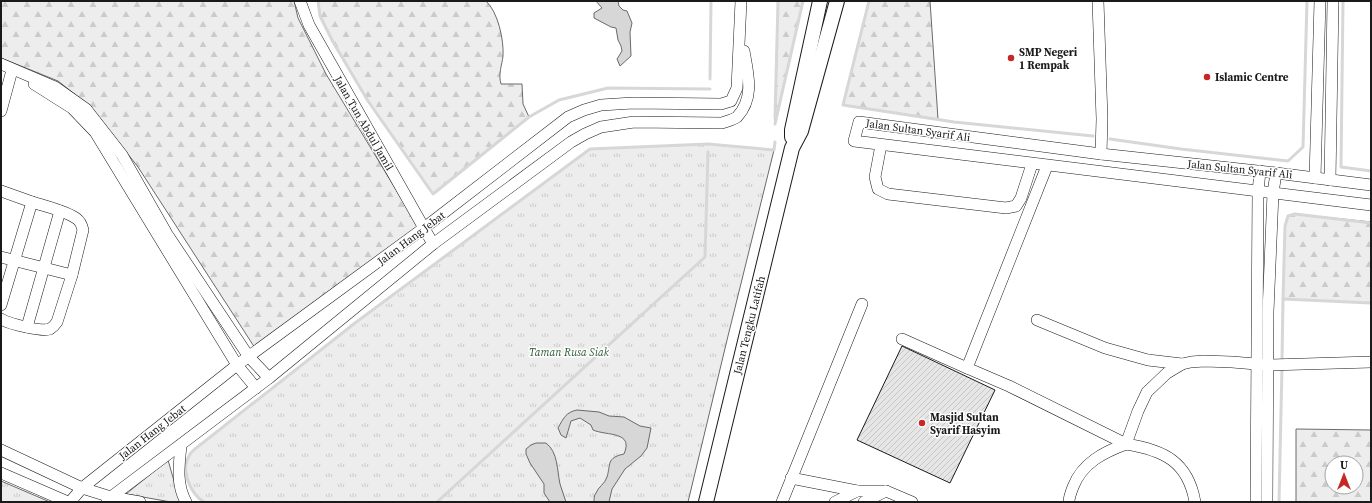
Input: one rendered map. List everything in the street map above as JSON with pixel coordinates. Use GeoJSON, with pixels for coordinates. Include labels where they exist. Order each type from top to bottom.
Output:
{"type":"FeatureCollection","features":[{"type":"Feature","properties":{"kind":"main road","name":"Jalan Tengku Latifah"},"geometry":{"type":"LineString","coordinates":[[706,502],[792,148],[792,130],[820,1]]}},
{"type":"Feature","properties":{"kind":"main road","name":"Jalan Tengku Latifah"},"geometry":{"type":"LineString","coordinates":[[792,148],[801,131],[837,1]]}},
{"type":"Feature","properties":{"kind":"street","name":"Jalan Tun Abdul Jamil"},"geometry":{"type":"LineString","coordinates":[[300,1],[309,25],[433,244]]}},
{"type":"Feature","properties":{"kind":"street","name":"Jalan Hang Jebat"},"geometry":{"type":"LineString","coordinates":[[69,502],[82,488],[237,365],[424,228],[568,117],[601,105],[633,103],[721,104],[731,101],[737,88],[741,1]]}},
{"type":"Feature","properties":{"kind":"street"},"geometry":{"type":"LineString","coordinates":[[1098,1],[1102,119],[1101,154]]}},
{"type":"Feature","properties":{"kind":"street"},"geometry":{"type":"LineString","coordinates":[[1315,178],[1320,1]]}},
{"type":"Feature","properties":{"kind":"street"},"geometry":{"type":"LineString","coordinates":[[1330,180],[1333,1]]}},
{"type":"Feature","properties":{"kind":"street","name":"Jalan Hang Jebat"},"geometry":{"type":"LineString","coordinates":[[109,500],[269,378],[433,244],[571,142],[601,127],[634,122],[722,123],[736,118],[746,103],[749,81],[740,34]]}},
{"type":"Feature","properties":{"kind":"street"},"geometry":{"type":"LineString","coordinates":[[1,64],[55,87],[86,109],[122,155],[167,234],[249,357],[269,378]]}},
{"type":"Feature","properties":{"kind":"street"},"geometry":{"type":"LineString","coordinates":[[1,111],[6,73],[35,84],[72,108],[95,132],[237,365],[256,388]]}},
{"type":"Feature","properties":{"kind":"street","name":"Jalan Sultan Syarif Ali"},"geometry":{"type":"LineString","coordinates":[[1371,185],[1260,171],[1101,154],[859,122],[855,142],[1371,205]]}},
{"type":"Feature","properties":{"kind":"street"},"geometry":{"type":"LineString","coordinates":[[882,145],[875,176],[878,188],[888,194],[1006,208],[1016,206],[1021,198],[1032,164]]}},
{"type":"Feature","properties":{"kind":"street"},"geometry":{"type":"LineString","coordinates":[[967,368],[1047,166]]}},
{"type":"Feature","properties":{"kind":"street"},"geometry":{"type":"LineString","coordinates":[[1256,502],[1258,192],[1260,171]]}},
{"type":"Feature","properties":{"kind":"street"},"geometry":{"type":"LineString","coordinates":[[1267,502],[1268,312],[1273,193],[1276,173]]}},
{"type":"Feature","properties":{"kind":"street"},"geometry":{"type":"LineString","coordinates":[[1,191],[60,211],[77,219],[83,230],[72,276],[57,322],[53,327],[46,330],[27,327],[1,319]]}},
{"type":"Feature","properties":{"kind":"street"},"geometry":{"type":"LineString","coordinates":[[1,305],[32,202]]}},
{"type":"Feature","properties":{"kind":"street"},"geometry":{"type":"LineString","coordinates":[[27,327],[60,211]]}},
{"type":"Feature","properties":{"kind":"street"},"geometry":{"type":"LineString","coordinates":[[1,256],[72,276]]}},
{"type":"Feature","properties":{"kind":"street"},"geometry":{"type":"LineString","coordinates":[[782,502],[862,304]]}},
{"type":"Feature","properties":{"kind":"street"},"geometry":{"type":"LineString","coordinates":[[1037,320],[1112,350],[1148,360],[1182,364]]}},
{"type":"Feature","properties":{"kind":"street"},"geometry":{"type":"LineString","coordinates":[[902,339],[1009,386],[1126,444],[1144,447],[1160,452],[1175,462],[1186,475],[1193,490],[1196,502]]}},
{"type":"Feature","properties":{"kind":"street"},"geometry":{"type":"LineString","coordinates":[[1126,444],[1138,410],[1147,392],[1167,373],[1182,364],[1204,361],[1268,365],[1293,363],[1371,362]]}},
{"type":"Feature","properties":{"kind":"street"},"geometry":{"type":"LineString","coordinates":[[1069,502],[1076,479],[1089,463],[1106,451],[1126,444]]}},
{"type":"Feature","properties":{"kind":"street"},"geometry":{"type":"LineString","coordinates":[[181,446],[178,468],[179,486],[186,502]]}},
{"type":"Feature","properties":{"kind":"street"},"geometry":{"type":"LineString","coordinates":[[1,450],[109,500],[140,502]]}},
{"type":"Feature","properties":{"kind":"street"},"geometry":{"type":"LineString","coordinates":[[1,473],[69,502]]}},
{"type":"Feature","properties":{"kind":"street"},"geometry":{"type":"LineString","coordinates":[[792,478],[857,491],[886,491],[912,502]]}},
{"type":"Feature","properties":{"kind":"street"},"geometry":{"type":"LineString","coordinates":[[835,502],[857,491]]}},
{"type":"Feature","properties":{"kind":"street"},"geometry":{"type":"LineString","coordinates":[[864,502],[886,491]]}},
{"type":"Feature","properties":{"kind":"green space"},"geometry":{"type":"Polygon","coordinates":[[[1,1],[294,1],[298,18],[326,74],[418,226],[255,348],[138,167],[91,107],[58,81],[1,58],[1,1]]]}},
{"type":"Feature","properties":{"kind":"green space"},"geometry":{"type":"Polygon","coordinates":[[[318,1],[486,1],[494,12],[501,34],[503,56],[500,73],[501,84],[522,84],[523,104],[529,117],[433,194],[368,101],[333,42],[320,16],[318,1]]]}},
{"type":"Feature","properties":{"kind":"green space"},"geometry":{"type":"Polygon","coordinates":[[[778,1],[803,1],[775,124],[778,1]]]}},
{"type":"Feature","properties":{"kind":"green space"},"geometry":{"type":"Polygon","coordinates":[[[869,1],[930,1],[938,119],[843,105],[869,1]]]}},
{"type":"Feature","properties":{"kind":"green space","name":"Taman Rusa Siak"},"geometry":{"type":"Polygon","coordinates":[[[708,144],[774,150],[688,502],[204,502],[191,488],[186,468],[189,455],[195,449],[355,323],[590,149],[708,144]]]}},
{"type":"Feature","properties":{"kind":"green space"},"geometry":{"type":"Polygon","coordinates":[[[1295,214],[1371,222],[1371,303],[1283,299],[1285,226],[1288,216],[1295,214]]]}},
{"type":"Feature","properties":{"kind":"green space"},"geometry":{"type":"Polygon","coordinates":[[[1296,429],[1371,430],[1371,502],[1296,502],[1296,429]]]}},
{"type":"Feature","properties":{"kind":"green space"},"geometry":{"type":"Polygon","coordinates":[[[168,460],[180,502],[171,502],[126,494],[168,460]]]}},
{"type":"Feature","properties":{"kind":"green space"},"geometry":{"type":"Polygon","coordinates":[[[1,481],[50,502],[1,502],[1,481]]]}},
{"type":"Feature","properties":{"kind":"shaded area"},"geometry":{"type":"Polygon","coordinates":[[[596,1],[618,1],[619,6],[623,10],[627,11],[632,23],[630,32],[631,56],[620,66],[617,59],[622,51],[616,28],[594,18],[594,13],[602,8],[596,1]]]}},
{"type":"Feature","properties":{"kind":"shaded area"},"geometry":{"type":"Polygon","coordinates":[[[577,410],[599,412],[609,416],[624,417],[640,426],[651,428],[647,448],[641,456],[625,469],[612,489],[609,502],[594,502],[594,496],[606,479],[610,462],[614,457],[624,454],[626,447],[625,441],[618,436],[593,430],[591,425],[580,418],[571,421],[566,438],[561,435],[558,428],[563,419],[570,412],[577,410]]]}},
{"type":"Feature","properties":{"kind":"shaded area"},"geometry":{"type":"Polygon","coordinates":[[[536,443],[546,443],[553,451],[560,484],[566,502],[550,502],[544,493],[544,484],[530,463],[526,454],[526,449],[536,443]]]}},
{"type":"Feature","properties":{"kind":"building","name":"Masjid Sultan Syarif Hasyim"},"geometry":{"type":"Polygon","coordinates":[[[902,346],[995,390],[950,483],[857,440],[902,346]]]}},
{"type":"Feature","properties":{"kind":"waterway"},"geometry":{"type":"LineString","coordinates":[[318,1],[320,16],[333,42],[368,101],[433,194],[529,117],[559,100],[608,88],[710,89]]}},
{"type":"Feature","properties":{"kind":"waterway"},"geometry":{"type":"LineString","coordinates":[[710,79],[711,1]]}},
{"type":"Feature","properties":{"kind":"waterway"},"geometry":{"type":"LineString","coordinates":[[775,117],[778,1]]}},
{"type":"Feature","properties":{"kind":"waterway"},"geometry":{"type":"LineString","coordinates":[[775,124],[803,1]]}},
{"type":"Feature","properties":{"kind":"waterway"},"geometry":{"type":"LineString","coordinates":[[869,1],[843,105],[954,122],[1093,136]]}},
{"type":"Feature","properties":{"kind":"waterway"},"geometry":{"type":"LineString","coordinates":[[1110,139],[1181,149],[1288,161],[1303,147],[1307,1]]}},
{"type":"Feature","properties":{"kind":"waterway"},"geometry":{"type":"LineString","coordinates":[[1343,1],[1341,167],[1371,171]]}},
{"type":"Feature","properties":{"kind":"waterway"},"geometry":{"type":"LineString","coordinates":[[204,502],[195,494],[186,475],[187,462],[190,454],[195,449],[355,323],[590,149],[708,144],[774,150],[775,142]]}},
{"type":"Feature","properties":{"kind":"waterway"},"geometry":{"type":"LineString","coordinates":[[437,502],[705,257],[708,152]]}},
{"type":"Feature","properties":{"kind":"waterway"},"geometry":{"type":"LineString","coordinates":[[1283,299],[1285,226],[1288,216],[1295,214],[1371,223]]}},
{"type":"Feature","properties":{"kind":"waterway"},"geometry":{"type":"LineString","coordinates":[[1282,361],[1283,299],[1371,303]]}},
{"type":"Feature","properties":{"kind":"waterway"},"geometry":{"type":"LineString","coordinates":[[1279,502],[1282,367]]}},
{"type":"Feature","properties":{"kind":"place","name":"SMP Negeri 1 Rempak"},"geometry":{"type":"Point","coordinates":[1011,58]}},
{"type":"Feature","properties":{"kind":"place","name":"Islamic Centre"},"geometry":{"type":"Point","coordinates":[1207,77]}},
{"type":"Feature","properties":{"kind":"place","name":"Masjid Sultan Syarif Hasyim"},"geometry":{"type":"Point","coordinates":[922,423]}}]}
